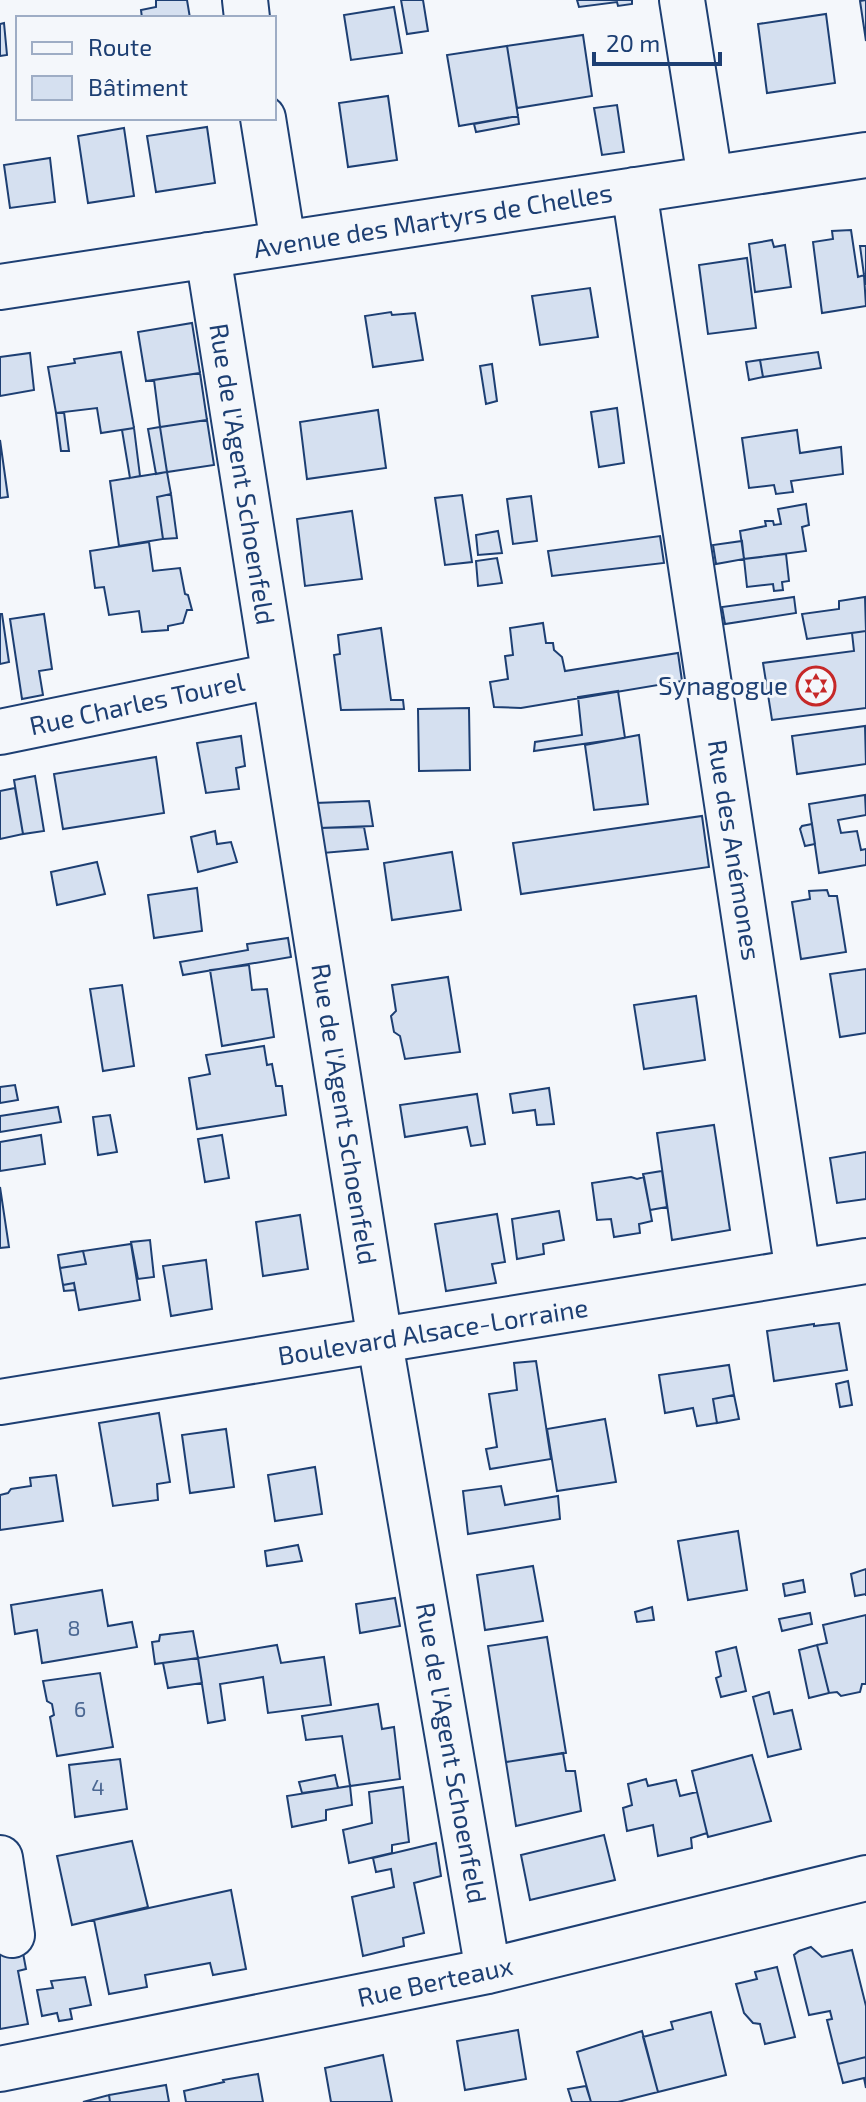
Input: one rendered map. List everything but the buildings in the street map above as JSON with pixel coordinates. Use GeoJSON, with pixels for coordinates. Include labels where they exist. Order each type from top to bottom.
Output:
{"type":"FeatureCollection","features":[{"type":"Feature","properties":{"kind":"street"},"geometry":{"type":"LineString","coordinates":[[682,0],[710,178]]}},
{"type":"Feature","properties":{"kind":"street"},"geometry":{"type":"LineString","coordinates":[[263,120],[283,243]]}},
{"type":"Feature","properties":{"kind":"street","name":"Avenue des Martyrs de Chelles"},"geometry":{"type":"LineString","coordinates":[[0,287],[866,155]]}},
{"type":"Feature","properties":{"kind":"street","name":"Rue des Anémones"},"geometry":{"type":"LineString","coordinates":[[634,190],[798,1272]]}},
{"type":"Feature","properties":{"kind":"street","name":"Rue de l'Agent Schoenfeld"},"geometry":{"type":"LineString","coordinates":[[208,255],[380,1340],[488,1971]]}},
{"type":"Feature","properties":{"kind":"street","name":"Rue Charles Tourel"},"geometry":{"type":"LineString","coordinates":[[0,732],[273,676]]}},
{"type":"Feature","properties":{"kind":"street","name":"Boulevard Alsace-Lorraine"},"geometry":{"type":"LineString","coordinates":[[0,1402],[866,1261]]}},
{"type":"Feature","properties":{"kind":"street"},"geometry":{"type":"LineString","coordinates":[[0,1858],[12,1935]]}},
{"type":"Feature","properties":{"kind":"street","name":"Rue Berteaux"},"geometry":{"type":"LineString","coordinates":[[0,2069],[488,1971],[866,1878]]}},
{"type":"Feature","properties":{"kind":"place","name":"Synagogue"},"geometry":{"type":"Point","coordinates":[816,686]}}]}
